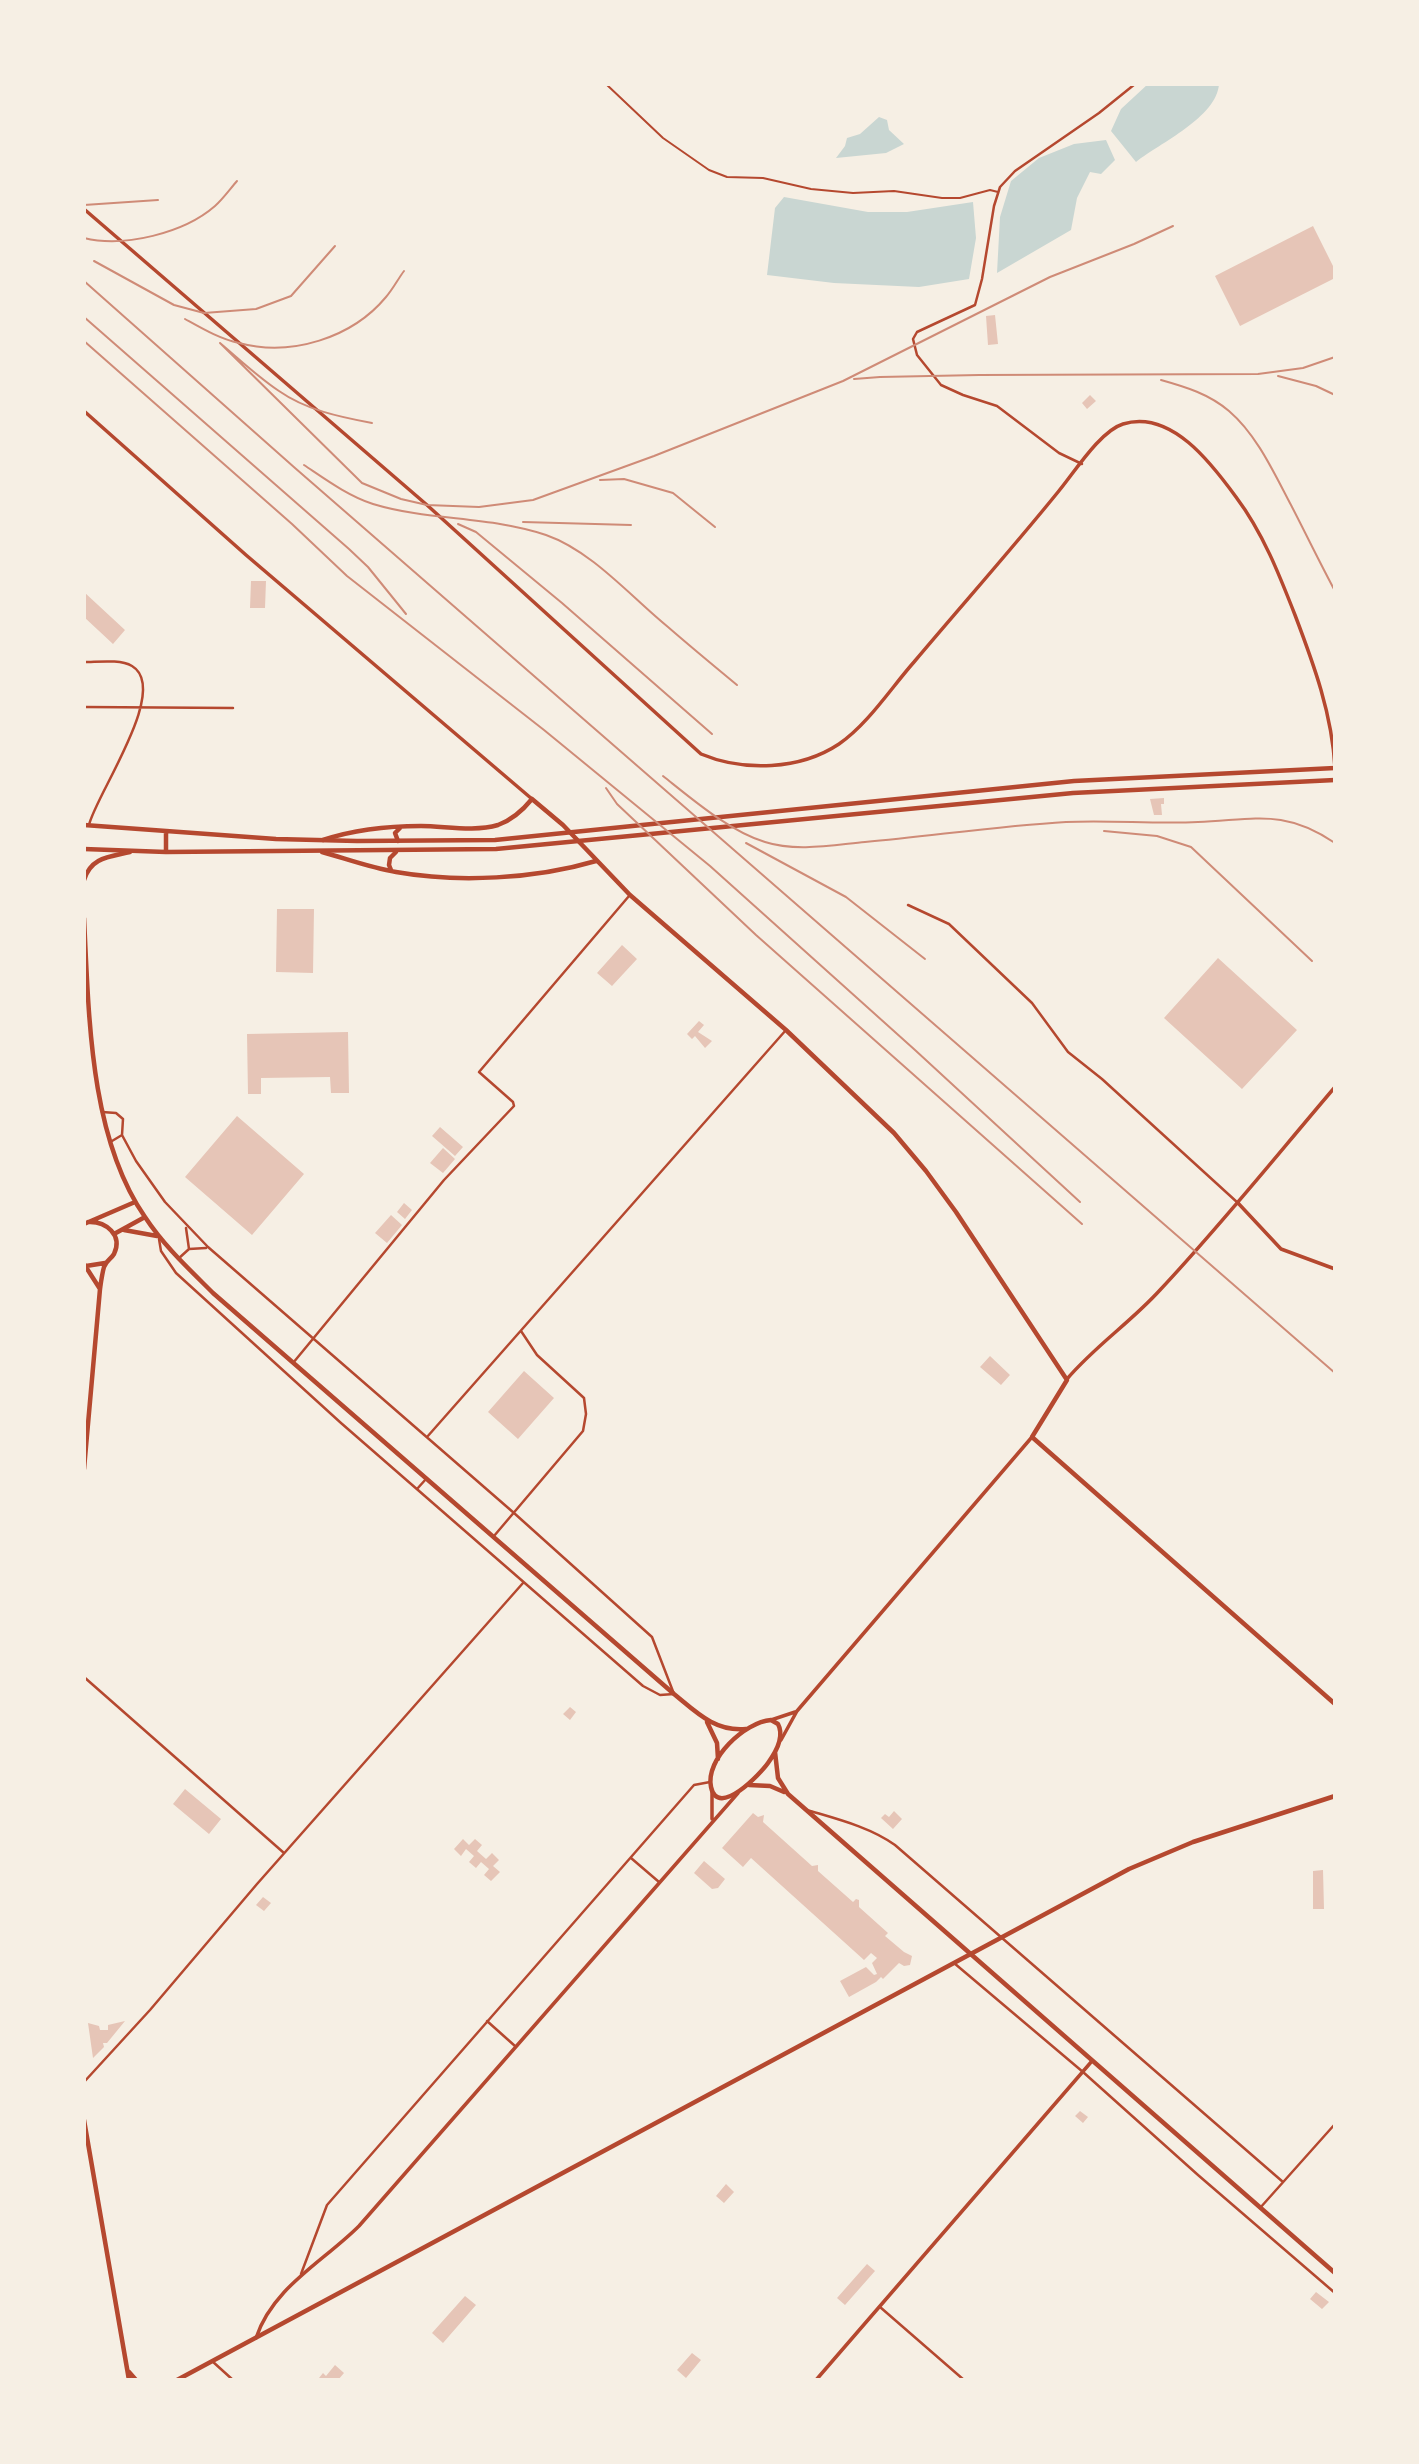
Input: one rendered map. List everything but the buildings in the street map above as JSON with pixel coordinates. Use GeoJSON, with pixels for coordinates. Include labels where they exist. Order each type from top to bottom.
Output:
{"type":"FeatureCollection","features":[{"type":"Feature","properties":{"kind":"main road"},"geometry":{"type":"LineString","coordinates":[[86,825],[322,840],[495,839],[978,789],[1335,768]]}},
{"type":"Feature","properties":{"kind":"main road"},"geometry":{"type":"LineString","coordinates":[[1137,778],[1138,789]]}},
{"type":"Feature","properties":{"kind":"main road"},"geometry":{"type":"LineString","coordinates":[[84,849],[130,852],[471,851],[1073,793],[1335,780]]}},
{"type":"Feature","properties":{"kind":"main road"},"geometry":{"type":"LineString","coordinates":[[322,840],[338,835],[401,827],[491,826],[523,810],[532,799],[563,825],[630,895],[786,1030],[883,1121],[926,1171],[980,1247],[1067,1380],[1032,1437],[1335,1704]]}},
{"type":"Feature","properties":{"kind":"main road"},"geometry":{"type":"LineString","coordinates":[[398,841],[396,833],[401,827]]}},
{"type":"Feature","properties":{"kind":"main road"},"geometry":{"type":"LineString","coordinates":[[166,831],[166,852]]}},
{"type":"Feature","properties":{"kind":"main road"},"geometry":{"type":"LineString","coordinates":[[306,839],[306,852]]}},
{"type":"Feature","properties":{"kind":"main road"},"geometry":{"type":"LineString","coordinates":[[84,880],[87,869],[97,861],[130,852]]}},
{"type":"Feature","properties":{"kind":"main road"},"geometry":{"type":"LineString","coordinates":[[322,852],[391,871],[435,876],[501,878],[596,862]]}},
{"type":"Feature","properties":{"kind":"main road"},"geometry":{"type":"LineString","coordinates":[[391,871],[388,862],[396,852]]}},
{"type":"Feature","properties":{"kind":"main road"},"geometry":{"type":"LineString","coordinates":[[84,918],[93,1049],[109,1142],[123,1180],[159,1236],[213,1293],[674,1694],[720,1727],[746,1729]]}},
{"type":"Feature","properties":{"kind":"main road"},"geometry":{"type":"LineString","coordinates":[[86,1223],[135,1202]]}},
{"type":"Feature","properties":{"kind":"main road"},"geometry":{"type":"LineString","coordinates":[[114,1234],[145,1217]]}},
{"type":"Feature","properties":{"kind":"main road"},"geometry":{"type":"LineString","coordinates":[[84,1469],[100,1289],[106,1263],[116,1246],[114,1234],[104,1223],[86,1223]]}},
{"type":"Feature","properties":{"kind":"main road"},"geometry":{"type":"LineString","coordinates":[[124,1230],[159,1236]]}},
{"type":"Feature","properties":{"kind":"main road"},"geometry":{"type":"LineString","coordinates":[[85,1265],[106,1263]]}},
{"type":"Feature","properties":{"kind":"main road"},"geometry":{"type":"LineString","coordinates":[[85,1265],[100,1289]]}},
{"type":"Feature","properties":{"kind":"main road"},"geometry":{"type":"LineString","coordinates":[[704,1718],[717,1743],[718,1759],[711,1784],[716,1794],[724,1798],[740,1791],[762,1771],[780,1742],[780,1727],[771,1720],[762,1721],[746,1729],[718,1759]]}},
{"type":"Feature","properties":{"kind":"main road"},"geometry":{"type":"LineString","coordinates":[[775,1752],[778,1778],[788,1794],[1335,2273]]}},
{"type":"Feature","properties":{"kind":"main road"},"geometry":{"type":"LineString","coordinates":[[747,1786],[770,1786],[788,1794]]}},
{"type":"Feature","properties":{"kind":"main road"},"geometry":{"type":"LineString","coordinates":[[177,2380],[1129,1869],[1160,1855],[1335,1796]]}},
{"type":"Feature","properties":{"kind":"main road"},"geometry":{"type":"LineString","coordinates":[[84,2120],[129,2380]]}},
{"type":"Feature","properties":{"kind":"main road"},"geometry":{"type":"LineString","coordinates":[[127,2369],[136,2380]]}},
{"type":"Feature","properties":{"kind":"street"},"geometry":{"type":"LineString","coordinates":[[1082,464],[1059,453],[997,406],[941,385],[915,350],[913,339],[917,332],[975,305],[1000,187],[1015,171],[1099,113],[1135,84]]}},
{"type":"Feature","properties":{"kind":"street"},"geometry":{"type":"LineString","coordinates":[[84,209],[427,505],[701,754],[714,760],[738,765],[777,765],[807,758],[840,743],[869,714],[1099,441],[1115,427],[1126,423],[1144,423],[1173,431],[1197,449],[1220,475],[1264,541],[1291,606],[1327,710],[1335,768]]}},
{"type":"Feature","properties":{"kind":"street"},"geometry":{"type":"LineString","coordinates":[[84,411],[246,555],[532,799]]}},
{"type":"Feature","properties":{"kind":"street"},"geometry":{"type":"LineString","coordinates":[[84,662],[134,667],[143,686],[141,708],[111,778],[86,825]]}},
{"type":"Feature","properties":{"kind":"street"},"geometry":{"type":"LineString","coordinates":[[84,707],[233,708]]}},
{"type":"Feature","properties":{"kind":"street"},"geometry":{"type":"LineString","coordinates":[[293,1363],[444,1180],[514,1106],[513,1102],[479,1072],[630,895]]}},
{"type":"Feature","properties":{"kind":"street"},"geometry":{"type":"LineString","coordinates":[[908,905],[949,924],[1032,1003],[1068,1052],[1102,1079],[1238,1203],[1281,1249],[1335,1269]]}},
{"type":"Feature","properties":{"kind":"street"},"geometry":{"type":"LineString","coordinates":[[427,1437],[786,1030]]}},
{"type":"Feature","properties":{"kind":"street"},"geometry":{"type":"LineString","coordinates":[[1067,1380],[1181,1268],[1335,1087]]}},
{"type":"Feature","properties":{"kind":"street"},"geometry":{"type":"LineString","coordinates":[[102,1112],[110,1111],[120,1115],[124,1124],[122,1135],[151,1184],[208,1247],[652,1637],[674,1694],[660,1695],[643,1686],[309,1395],[176,1273],[161,1251],[159,1236]]}},
{"type":"Feature","properties":{"kind":"street"},"geometry":{"type":"LineString","coordinates":[[109,1142],[122,1135]]}},
{"type":"Feature","properties":{"kind":"street"},"geometry":{"type":"LineString","coordinates":[[186,1225],[189,1249]]}},
{"type":"Feature","properties":{"kind":"street"},"geometry":{"type":"LineString","coordinates":[[178,1259],[189,1249],[208,1247]]}},
{"type":"Feature","properties":{"kind":"street"},"geometry":{"type":"LineString","coordinates":[[494,1536],[583,1431],[586,1414],[584,1398],[537,1355],[520,1331]]}},
{"type":"Feature","properties":{"kind":"street"},"geometry":{"type":"LineString","coordinates":[[780,1742],[797,1711],[1032,1437]]}},
{"type":"Feature","properties":{"kind":"street"},"geometry":{"type":"LineString","coordinates":[[417,1489],[426,1479]]}},
{"type":"Feature","properties":{"kind":"street"},"geometry":{"type":"LineString","coordinates":[[84,2082],[523,1583]]}},
{"type":"Feature","properties":{"kind":"street"},"geometry":{"type":"LineString","coordinates":[[84,1676],[284,1853]]}},
{"type":"Feature","properties":{"kind":"street"},"geometry":{"type":"LineString","coordinates":[[771,1720],[797,1711]]}},
{"type":"Feature","properties":{"kind":"street"},"geometry":{"type":"LineString","coordinates":[[301,2274],[327,2205],[694,1785],[711,1784],[714,1812],[710,1824]]}},
{"type":"Feature","properties":{"kind":"street"},"geometry":{"type":"LineString","coordinates":[[256,2338],[266,2316],[301,2274],[343,2242],[359,2226],[740,1791]]}},
{"type":"Feature","properties":{"kind":"street"},"geometry":{"type":"LineString","coordinates":[[805,1809],[888,1839],[1283,2182]]}},
{"type":"Feature","properties":{"kind":"street"},"geometry":{"type":"LineString","coordinates":[[631,1858],[659,1882]]}},
{"type":"Feature","properties":{"kind":"street"},"geometry":{"type":"LineString","coordinates":[[954,1963],[1335,2292]]}},
{"type":"Feature","properties":{"kind":"street"},"geometry":{"type":"LineString","coordinates":[[488,2021],[515,2046]]}},
{"type":"Feature","properties":{"kind":"street"},"geometry":{"type":"LineString","coordinates":[[816,2380],[1092,2061]]}},
{"type":"Feature","properties":{"kind":"street"},"geometry":{"type":"LineString","coordinates":[[1260,2208],[1335,2124]]}},
{"type":"Feature","properties":{"kind":"street"},"geometry":{"type":"LineString","coordinates":[[880,2307],[964,2380]]}},
{"type":"Feature","properties":{"kind":"street"},"geometry":{"type":"LineString","coordinates":[[212,2361],[233,2380]]}},
{"type":"Feature","properties":{"kind":"lane"},"geometry":{"type":"LineString","coordinates":[[606,84],[663,138],[709,170],[727,177],[762,178],[811,189],[853,193],[894,191],[942,198],[960,198],[990,190],[998,192]]}},
{"type":"Feature","properties":{"kind":"shaded area"},"geometry":{"type":"Polygon","coordinates":[[[1148,84],[1219,84],[1216,96],[1198,118],[1136,162],[1111,131],[1121,109],[1148,84]]]}},
{"type":"Feature","properties":{"kind":"shaded area"},"geometry":{"type":"Polygon","coordinates":[[[879,117],[887,120],[889,130],[904,144],[886,153],[836,158],[845,146],[847,138],[860,134],[879,117]]]}},
{"type":"Feature","properties":{"kind":"shaded area"},"geometry":{"type":"Polygon","coordinates":[[[1106,140],[1115,160],[1101,174],[1090,172],[1077,198],[1071,230],[997,273],[1000,217],[1011,181],[1039,158],[1074,144],[1106,140]]]}},
{"type":"Feature","properties":{"kind":"shaded area"},"geometry":{"type":"Polygon","coordinates":[[[784,197],[868,212],[907,212],[973,202],[976,238],[969,279],[919,287],[834,283],[767,275],[775,208],[784,197]]]}},
{"type":"Feature","properties":{"kind":"railway"},"geometry":{"type":"LineString","coordinates":[[84,238],[117,241],[170,231],[202,216],[215,206],[237,181]]}},
{"type":"Feature","properties":{"kind":"railway"},"geometry":{"type":"LineString","coordinates":[[84,205],[158,200]]}},
{"type":"Feature","properties":{"kind":"railway"},"geometry":{"type":"LineString","coordinates":[[372,423],[324,412],[289,398],[220,343],[362,483],[401,499],[427,505],[479,507],[533,500],[654,456],[843,381],[1050,277],[1173,226]]}},
{"type":"Feature","properties":{"kind":"railway"},"geometry":{"type":"LineString","coordinates":[[94,261],[174,305],[204,313],[256,309],[291,296],[335,246]]}},
{"type":"Feature","properties":{"kind":"railway"},"geometry":{"type":"LineString","coordinates":[[185,319],[218,336],[259,347],[319,341],[356,323],[372,311],[386,297],[404,271]]}},
{"type":"Feature","properties":{"kind":"railway"},"geometry":{"type":"LineString","coordinates":[[84,281],[295,468],[1335,1373]]}},
{"type":"Feature","properties":{"kind":"railway"},"geometry":{"type":"LineString","coordinates":[[84,317],[349,549],[368,567],[406,614]]}},
{"type":"Feature","properties":{"kind":"railway"},"geometry":{"type":"LineString","coordinates":[[84,341],[292,524],[347,576],[544,730],[710,866],[1080,1202]]}},
{"type":"Feature","properties":{"kind":"railway"},"geometry":{"type":"LineString","coordinates":[[854,379],[979,375],[1258,374],[1303,368],[1335,357]]}},
{"type":"Feature","properties":{"kind":"railway"},"geometry":{"type":"LineString","coordinates":[[1278,376],[1316,386],[1335,395]]}},
{"type":"Feature","properties":{"kind":"railway"},"geometry":{"type":"LineString","coordinates":[[1161,380],[1188,388],[1213,400],[1229,411],[1248,431],[1271,468],[1335,591]]}},
{"type":"Feature","properties":{"kind":"railway"},"geometry":{"type":"LineString","coordinates":[[304,465],[346,492],[373,504],[525,529],[563,542],[595,563],[737,685]]}},
{"type":"Feature","properties":{"kind":"railway"},"geometry":{"type":"LineString","coordinates":[[600,480],[624,479],[673,493],[715,527]]}},
{"type":"Feature","properties":{"kind":"railway"},"geometry":{"type":"LineString","coordinates":[[523,522],[631,525]]}},
{"type":"Feature","properties":{"kind":"railway"},"geometry":{"type":"LineString","coordinates":[[458,524],[476,532],[562,603],[712,734]]}},
{"type":"Feature","properties":{"kind":"railway"},"geometry":{"type":"LineString","coordinates":[[663,776],[711,814],[738,830],[765,842],[789,847],[827,846],[1066,822],[1253,819],[1284,820],[1317,832],[1335,843]]}},
{"type":"Feature","properties":{"kind":"railway"},"geometry":{"type":"LineString","coordinates":[[606,788],[617,804],[756,935],[1082,1224]]}},
{"type":"Feature","properties":{"kind":"railway"},"geometry":{"type":"LineString","coordinates":[[1104,831],[1157,836],[1191,847],[1312,961]]}},
{"type":"Feature","properties":{"kind":"railway"},"geometry":{"type":"LineString","coordinates":[[746,843],[846,897],[925,959]]}}]}
